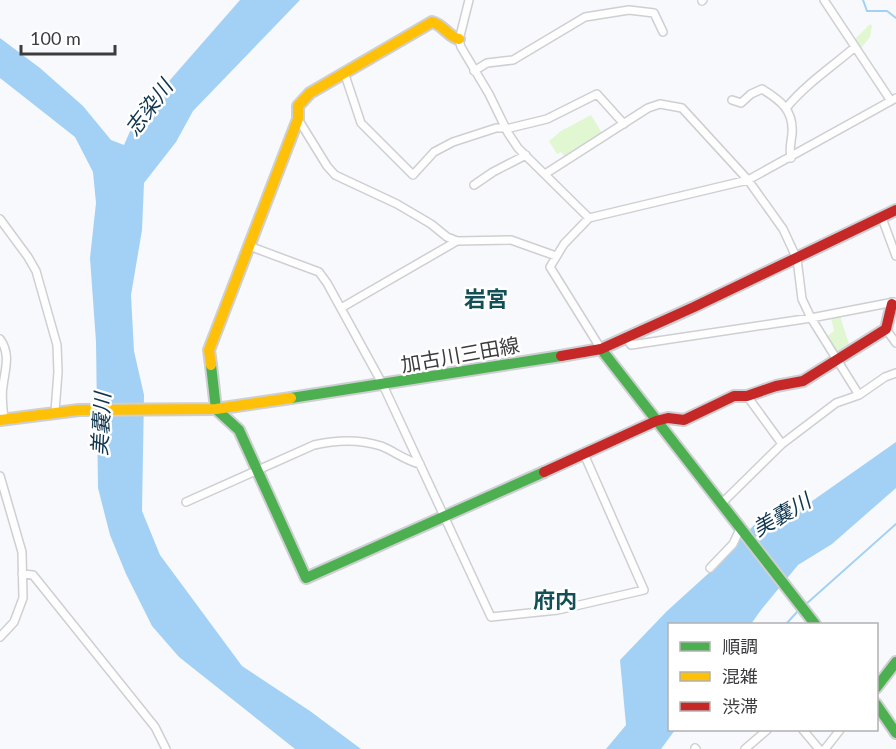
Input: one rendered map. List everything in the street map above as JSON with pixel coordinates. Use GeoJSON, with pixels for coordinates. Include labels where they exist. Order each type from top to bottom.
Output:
{"type":"FeatureCollection","features":[{"type":"Feature","properties":{"kind":"street"},"geometry":{"type":"LineString","coordinates":[[469,0],[459,39],[461,47],[489,94],[504,126],[518,148],[589,218]]}},
{"type":"Feature","properties":{"kind":"street"},"geometry":{"type":"LineString","coordinates":[[814,623],[601,349],[550,267],[555,256],[589,218],[748,180],[893,100],[824,0]]}},
{"type":"Feature","properties":{"kind":"street"},"geometry":{"type":"LineString","coordinates":[[474,71],[487,63],[513,60],[585,17],[628,10],[654,13],[663,32]]}},
{"type":"Feature","properties":{"kind":"street"},"geometry":{"type":"LineString","coordinates":[[459,39],[453,38],[440,24],[432,22],[310,93],[298,106],[298,119],[209,350],[216,409],[239,430],[306,578],[445,518],[656,421],[668,418],[684,420],[734,396],[747,396],[776,386],[803,381],[886,329],[894,302],[811,318],[632,345],[627,338]]}},
{"type":"Feature","properties":{"kind":"street"},"geometry":{"type":"LineString","coordinates":[[787,107],[826,69],[855,47]]}},
{"type":"Feature","properties":{"kind":"street"},"geometry":{"type":"LineString","coordinates":[[344,72],[361,123],[413,175],[434,152],[453,142],[504,126],[510,128],[547,119],[597,94],[624,124]]}},
{"type":"Feature","properties":{"kind":"street"},"geometry":{"type":"LineString","coordinates":[[732,100],[741,103],[751,94],[762,89],[787,107],[792,130],[789,152],[791,158]]}},
{"type":"Feature","properties":{"kind":"street"},"geometry":{"type":"LineString","coordinates":[[545,174],[648,108],[660,105],[682,108],[748,180],[783,229],[797,259],[802,299],[811,318],[859,394]]}},
{"type":"Feature","properties":{"kind":"street"},"geometry":{"type":"LineString","coordinates":[[298,119],[335,175],[397,204],[431,224],[447,237],[458,241],[511,240],[555,256]]}},
{"type":"Feature","properties":{"kind":"street"},"geometry":{"type":"LineString","coordinates":[[474,185],[526,155]]}},
{"type":"Feature","properties":{"kind":"street","name":"加古川三田線"},"geometry":{"type":"LineString","coordinates":[[2,420],[79,410],[216,409],[383,385],[601,349],[797,259],[896,210]]}},
{"type":"Feature","properties":{"kind":"street"},"geometry":{"type":"LineString","coordinates":[[882,218],[896,256]]}},
{"type":"Feature","properties":{"kind":"street"},"geometry":{"type":"LineString","coordinates":[[0,220],[36,271],[57,345],[58,372],[55,412]]}},
{"type":"Feature","properties":{"kind":"street"},"geometry":{"type":"LineString","coordinates":[[341,308],[458,241]]}},
{"type":"Feature","properties":{"kind":"street"},"geometry":{"type":"LineString","coordinates":[[249,246],[319,272],[383,385],[491,617],[558,610],[644,590],[584,454]]}},
{"type":"Feature","properties":{"kind":"street"},"geometry":{"type":"LineString","coordinates":[[886,329],[896,343]]}},
{"type":"Feature","properties":{"kind":"street"},"geometry":{"type":"LineString","coordinates":[[0,339],[6,350],[7,366],[2,387],[2,420]]}},
{"type":"Feature","properties":{"kind":"street"},"geometry":{"type":"LineString","coordinates":[[721,504],[782,444],[836,403],[859,394],[896,372]]}},
{"type":"Feature","properties":{"kind":"street"},"geometry":{"type":"LineString","coordinates":[[747,396],[782,444]]}},
{"type":"Feature","properties":{"kind":"street"},"geometry":{"type":"LineString","coordinates":[[186,502],[314,445],[357,441],[381,447],[420,464]]}},
{"type":"Feature","properties":{"kind":"street"},"geometry":{"type":"LineString","coordinates":[[0,476],[22,552],[23,598],[14,622],[0,637]]}},
{"type":"Feature","properties":{"kind":"street"},"geometry":{"type":"LineString","coordinates":[[710,568],[733,544],[740,529]]}},
{"type":"Feature","properties":{"kind":"street"},"geometry":{"type":"LineString","coordinates":[[22,574],[33,575],[154,727],[166,749]]}},
{"type":"Feature","properties":{"kind":"street"},"geometry":{"type":"LineString","coordinates":[[878,685],[896,662]]}},
{"type":"Feature","properties":{"kind":"street"},"geometry":{"type":"LineString","coordinates":[[878,707],[896,733]]}},
{"type":"Feature","properties":{"kind":"street"},"geometry":{"type":"LineString","coordinates":[[745,749],[765,731]]}},
{"type":"Feature","properties":{"kind":"street"},"geometry":{"type":"LineString","coordinates":[[805,731],[819,749]]}},
{"type":"Feature","properties":{"kind":"street"},"geometry":{"type":"LineString","coordinates":[[825,749],[838,731]]}},
{"type":"Feature","properties":{"kind":"green space"},"geometry":{"type":"Polygon","coordinates":[[[870,24],[872,26],[870,37],[861,48],[855,39],[870,24]]]}},
{"type":"Feature","properties":{"kind":"green space"},"geometry":{"type":"Polygon","coordinates":[[[591,115],[602,133],[564,156],[561,152],[557,154],[549,141],[561,131],[591,115]]]}},
{"type":"Feature","properties":{"kind":"green space"},"geometry":{"type":"Polygon","coordinates":[[[840,316],[850,347],[837,354],[826,337],[834,331],[831,317],[840,316]]]}},
{"type":"Feature","properties":{"kind":"water"},"geometry":{"type":"Polygon","coordinates":[[[240,0],[300,0],[193,111],[176,142],[144,183],[142,230],[131,295],[134,351],[144,395],[142,511],[160,555],[242,666],[310,711],[361,749],[295,749],[179,657],[152,626],[126,574],[110,535],[98,488],[96,342],[90,258],[96,203],[93,172],[75,137],[0,78],[0,38],[40,68],[83,106],[111,140],[124,145],[135,120],[240,0]]]}},
{"type":"Feature","properties":{"kind":"water"},"geometry":{"type":"Polygon","coordinates":[[[896,442],[896,488],[832,544],[798,565],[752,623],[668,623],[668,731],[674,731],[661,749],[606,749],[626,725],[620,660],[667,611],[710,572],[755,524],[805,506],[896,442]]]}},
{"type":"Feature","properties":{"kind":"waterway"},"geometry":{"type":"LineString","coordinates":[[863,0],[867,11],[887,11],[896,18]]}},
{"type":"Feature","properties":{"kind":"waterway"},"geometry":{"type":"LineString","coordinates":[[805,605],[896,524]]}},
{"type":"Feature","properties":{"kind":"waterway"},"geometry":{"type":"LineString","coordinates":[[787,623],[798,611]]}},
{"type":"Feature","properties":{"kind":"traffic: fast"},"geometry":{"type":"LineString","coordinates":[[601,349],[814,623]]}},
{"type":"Feature","properties":{"kind":"traffic: fast"},"geometry":{"type":"LineString","coordinates":[[291,398],[561,356]]}},
{"type":"Feature","properties":{"kind":"traffic: fast"},"geometry":{"type":"LineString","coordinates":[[211,365],[216,409],[239,430],[306,578],[544,472]]}},
{"type":"Feature","properties":{"kind":"traffic: fast"},"geometry":{"type":"LineString","coordinates":[[878,685],[896,662]]}},
{"type":"Feature","properties":{"kind":"traffic: fast"},"geometry":{"type":"LineString","coordinates":[[878,707],[896,733]]}},
{"type":"Feature","properties":{"kind":"traffic: slow"},"geometry":{"type":"LineString","coordinates":[[211,365],[209,350],[298,119],[298,106],[310,93],[432,22],[459,39]]}},
{"type":"Feature","properties":{"kind":"traffic: slow"},"geometry":{"type":"LineString","coordinates":[[0,420],[79,410],[216,409],[291,398]]}},
{"type":"Feature","properties":{"kind":"traffic: jam"},"geometry":{"type":"LineString","coordinates":[[561,356],[601,349],[896,210]]}},
{"type":"Feature","properties":{"kind":"traffic: jam"},"geometry":{"type":"LineString","coordinates":[[544,472],[656,421],[668,418],[684,420],[734,396],[747,396],[776,386],[803,381],[886,329],[892,304]]}},
{"type":"Feature","properties":{"kind":"district","name":"岩宮"},"geometry":{"type":"Point","coordinates":[486,298]}},
{"type":"Feature","properties":{"kind":"district","name":"府内"},"geometry":{"type":"Point","coordinates":[555,599]}},
{"type":"Feature","properties":{"kind":"water label","name":"志染川"},"geometry":{"type":"Point","coordinates":[148,107]}},
{"type":"Feature","properties":{"kind":"water label","name":"美嚢川"},"geometry":{"type":"Point","coordinates":[100,424]}},
{"type":"Feature","properties":{"kind":"water label","name":"美嚢川"},"geometry":{"type":"Point","coordinates":[781,514]}}]}
